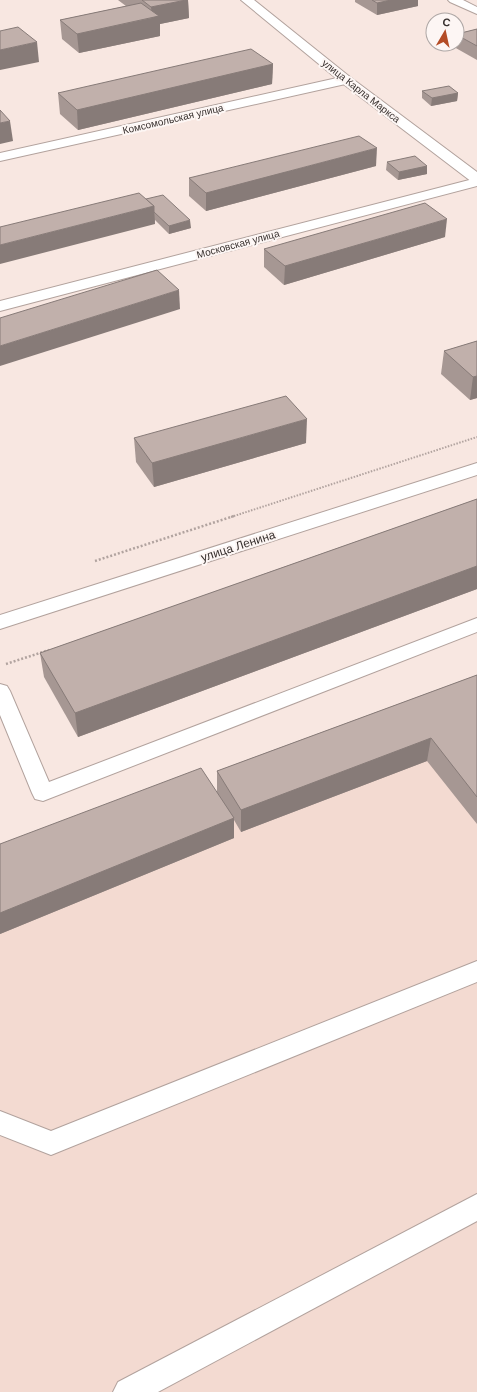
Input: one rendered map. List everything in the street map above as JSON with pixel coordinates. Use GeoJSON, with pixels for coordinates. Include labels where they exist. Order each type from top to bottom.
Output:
{"type":"FeatureCollection","features":[{"type":"Feature","properties":{"kind":"street","name":"улица Карла Маркса"},"geometry":{"type":"LineString","coordinates":[[247,0],[346,80],[477,180]]}},
{"type":"Feature","properties":{"kind":"street"},"geometry":{"type":"LineString","coordinates":[[454,0],[477,11]]}},
{"type":"Feature","properties":{"kind":"street","name":"Комсомольская улица"},"geometry":{"type":"LineString","coordinates":[[0,157],[346,80]]}},
{"type":"Feature","properties":{"kind":"street","name":"Московская улица"},"geometry":{"type":"LineString","coordinates":[[0,306],[477,180]]}},
{"type":"Feature","properties":{"kind":"street","name":"улица Ленина"},"geometry":{"type":"LineString","coordinates":[[0,622],[477,469]]}},
{"type":"Feature","properties":{"kind":"lane"},"geometry":{"type":"LineString","coordinates":[[0,691],[43,793],[477,625]]}},
{"type":"Feature","properties":{"kind":"lane"},"geometry":{"type":"LineString","coordinates":[[0,1123],[51,1143],[477,971]]}},
{"type":"Feature","properties":{"kind":"lane"},"geometry":{"type":"LineString","coordinates":[[128,1392],[477,1207]]}},
{"type":"Feature","properties":{"kind":"path"},"geometry":{"type":"LineString","coordinates":[[90,562],[477,437]]}},
{"type":"Feature","properties":{"kind":"path"},"geometry":{"type":"LineString","coordinates":[[0,666],[53,648]]}},
{"type":"Feature","properties":{"kind":"shaded area"},"geometry":{"type":"Polygon","coordinates":[[[477,692],[477,1392],[0,1392],[0,881],[477,692]]]}},
{"type":"Feature","properties":{"kind":"building"},"geometry":{"type":"Polygon","coordinates":[[[142,0],[186,0],[151,7],[142,0]]]}},
{"type":"Feature","properties":{"kind":"building"},"geometry":{"type":"Polygon","coordinates":[[[372,0],[391,0],[377,3],[372,0]]]}},
{"type":"Feature","properties":{"kind":"building"},"geometry":{"type":"Polygon","coordinates":[[[141,3],[159,16],[77,34],[60,20],[141,3]]]}},
{"type":"Feature","properties":{"kind":"building"},"geometry":{"type":"Polygon","coordinates":[[[18,27],[37,42],[0,50],[0,31],[18,27]]]}},
{"type":"Feature","properties":{"kind":"building"},"geometry":{"type":"Polygon","coordinates":[[[477,29],[477,46],[465,39],[465,32],[477,29]]]}},
{"type":"Feature","properties":{"kind":"building"},"geometry":{"type":"Polygon","coordinates":[[[251,49],[273,64],[77,110],[58,93],[251,49]]]}},
{"type":"Feature","properties":{"kind":"building"},"geometry":{"type":"Polygon","coordinates":[[[449,86],[458,93],[432,98],[422,91],[449,86]]]}},
{"type":"Feature","properties":{"kind":"building"},"geometry":{"type":"Polygon","coordinates":[[[0,110],[10,121],[0,123],[0,110]]]}},
{"type":"Feature","properties":{"kind":"building"},"geometry":{"type":"Polygon","coordinates":[[[359,136],[377,148],[206,193],[189,178],[359,136]]]}},
{"type":"Feature","properties":{"kind":"building"},"geometry":{"type":"Polygon","coordinates":[[[415,156],[427,166],[399,172],[387,162],[415,156]]]}},
{"type":"Feature","properties":{"kind":"building"},"geometry":{"type":"Polygon","coordinates":[[[139,193],[154,206],[0,245],[0,227],[139,193]]]}},
{"type":"Feature","properties":{"kind":"building"},"geometry":{"type":"Polygon","coordinates":[[[163,195],[190,220],[169,226],[154,212],[154,206],[146,199],[163,195]]]}},
{"type":"Feature","properties":{"kind":"building"},"geometry":{"type":"Polygon","coordinates":[[[425,203],[447,219],[285,266],[264,249],[425,203]]]}},
{"type":"Feature","properties":{"kind":"building"},"geometry":{"type":"Polygon","coordinates":[[[157,270],[179,290],[0,346],[0,318],[157,270]]]}},
{"type":"Feature","properties":{"kind":"building"},"geometry":{"type":"Polygon","coordinates":[[[477,341],[477,376],[473,377],[444,351],[477,341]]]}},
{"type":"Feature","properties":{"kind":"building"},"geometry":{"type":"Polygon","coordinates":[[[286,396],[307,419],[152,463],[134,438],[286,396]]]}},
{"type":"Feature","properties":{"kind":"building"},"geometry":{"type":"Polygon","coordinates":[[[477,499],[477,566],[75,713],[40,653],[477,499]]]}},
{"type":"Feature","properties":{"kind":"building"},"geometry":{"type":"Polygon","coordinates":[[[477,675],[477,797],[431,738],[241,810],[217,771],[477,675]]]}},
{"type":"Feature","properties":{"kind":"building"},"geometry":{"type":"Polygon","coordinates":[[[201,768],[234,818],[0,913],[0,844],[201,768]]]}}]}
